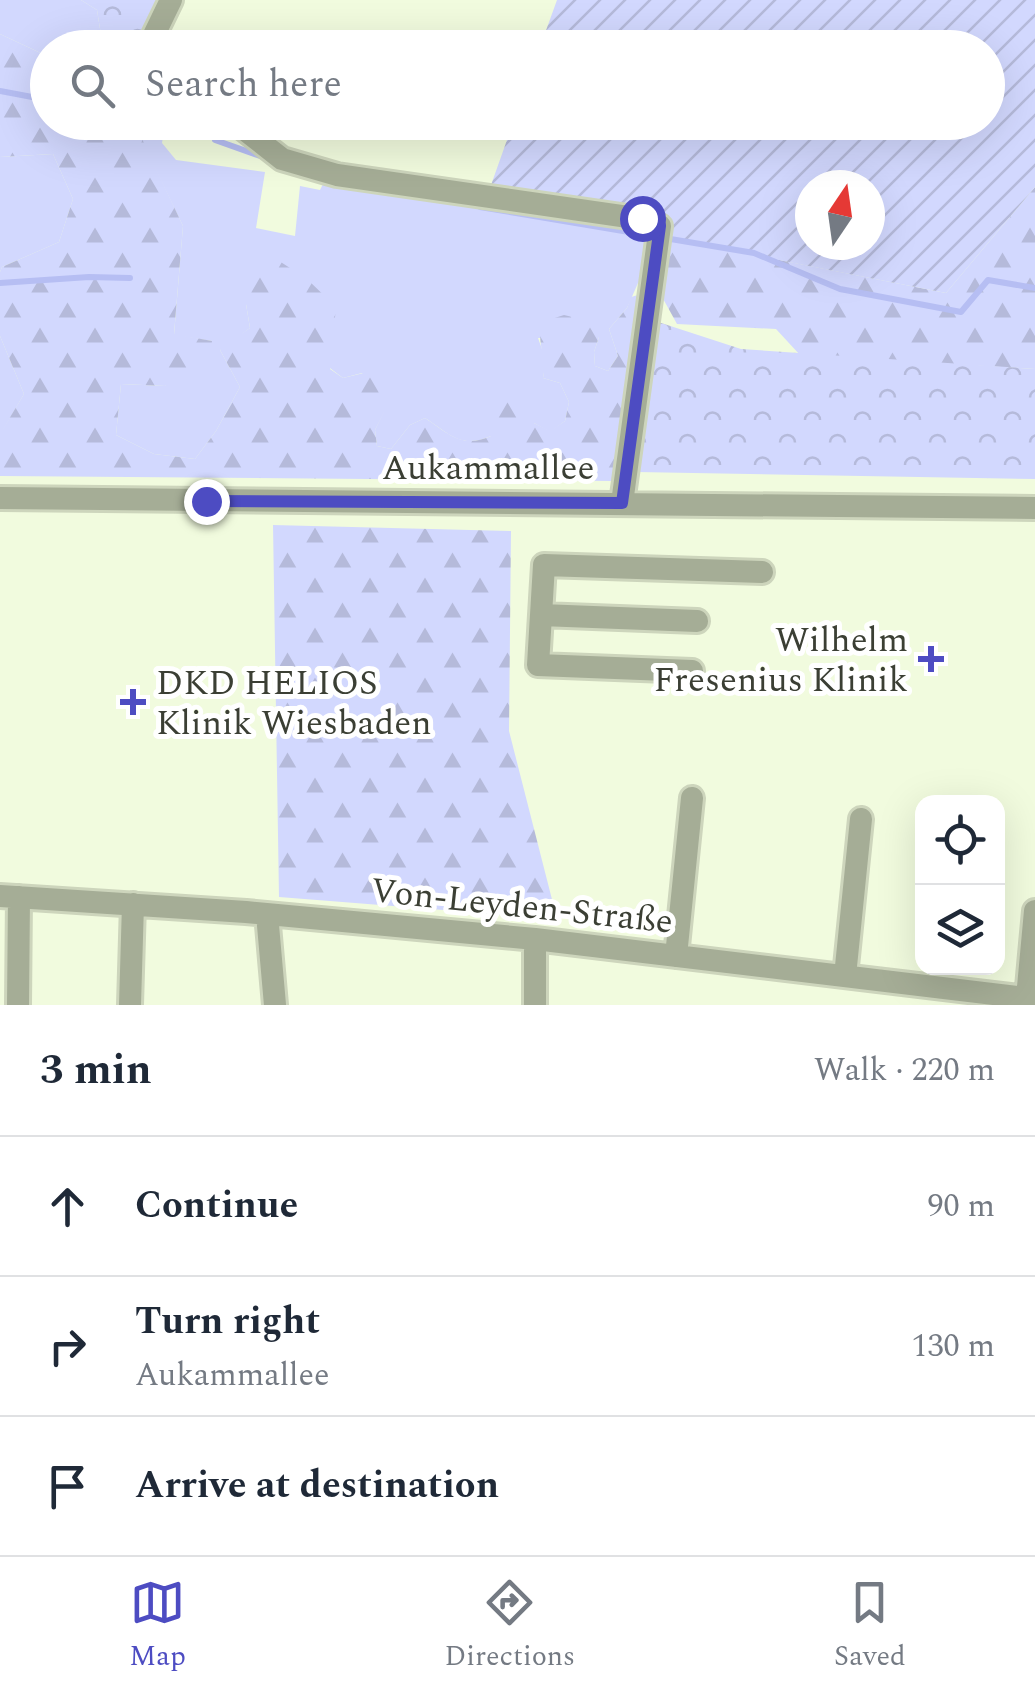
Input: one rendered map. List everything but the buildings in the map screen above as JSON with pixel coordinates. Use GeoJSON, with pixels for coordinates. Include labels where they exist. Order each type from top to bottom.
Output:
{"type":"FeatureCollection","features":[{"type":"Feature","properties":{"kind":"street"},"geometry":{"type":"LineString","coordinates":[[156,30],[171,0]]}},
{"type":"Feature","properties":{"kind":"street"},"geometry":{"type":"LineString","coordinates":[[257,140],[282,159],[337,174],[642,218],[660,226],[622,503]]}},
{"type":"Feature","properties":{"kind":"street","name":"Aukammallee"},"geometry":{"type":"LineString","coordinates":[[0,498],[1035,508]]}},
{"type":"Feature","properties":{"kind":"street"},"geometry":{"type":"LineString","coordinates":[[692,671],[538,665],[544,565],[762,572]]}},
{"type":"Feature","properties":{"kind":"street"},"geometry":{"type":"LineString","coordinates":[[541,615],[697,622]]}},
{"type":"Feature","properties":{"kind":"street"},"geometry":{"type":"LineString","coordinates":[[676,956],[692,798]]}},
{"type":"Feature","properties":{"kind":"street"},"geometry":{"type":"LineString","coordinates":[[845,976],[861,819]]}},
{"type":"Feature","properties":{"kind":"street"},"geometry":{"type":"LineString","coordinates":[[10,896],[18,1005]]}},
{"type":"Feature","properties":{"kind":"street","name":"Von-Leyden-Straße"},"geometry":{"type":"LineString","coordinates":[[10,896],[267,914],[535,939],[1031,999]]}},
{"type":"Feature","properties":{"kind":"street"},"geometry":{"type":"LineString","coordinates":[[130,1005],[133,904]]}},
{"type":"Feature","properties":{"kind":"street"},"geometry":{"type":"LineString","coordinates":[[1031,999],[1035,911]]}},
{"type":"Feature","properties":{"kind":"street"},"geometry":{"type":"LineString","coordinates":[[267,914],[276,1005]]}},
{"type":"Feature","properties":{"kind":"street"},"geometry":{"type":"LineString","coordinates":[[534,1005],[535,939]]}},
{"type":"Feature","properties":{"kind":"green space"},"geometry":{"type":"Polygon","coordinates":[[[0,0],[81,0],[97,10],[100,30],[30,30],[30,48],[0,34],[0,0]]]}},
{"type":"Feature","properties":{"kind":"green space"},"geometry":{"type":"Polygon","coordinates":[[[81,0],[156,0],[141,30],[100,30],[97,10],[81,0]]]}},
{"type":"Feature","properties":{"kind":"green space"},"geometry":{"type":"Polygon","coordinates":[[[557,0],[1035,0],[1035,187],[946,293],[485,202],[507,140],[1005,140],[1005,30],[546,30],[557,0]]]}},
{"type":"Feature","properties":{"kind":"green space"},"geometry":{"type":"Polygon","coordinates":[[[0,34],[30,48],[30,140],[143,140],[183,226],[174,334],[212,341],[208,368],[165,386],[121,384],[116,435],[154,454],[195,459],[240,387],[220,350],[231,329],[241,334],[250,328],[246,304],[233,296],[243,264],[273,257],[307,279],[336,307],[330,369],[343,378],[380,369],[391,399],[375,430],[377,446],[391,449],[410,425],[425,418],[464,440],[491,436],[491,423],[475,416],[470,401],[492,398],[527,404],[534,423],[550,431],[565,421],[569,402],[560,383],[543,378],[542,322],[564,315],[589,321],[599,337],[595,366],[608,371],[618,356],[609,329],[631,297],[645,293],[613,481],[0,476],[0,429],[24,394],[0,336],[0,272],[2,267],[59,242],[73,199],[53,154],[0,157],[0,34]]]}},
{"type":"Feature","properties":{"kind":"green space"},"geometry":{"type":"Polygon","coordinates":[[[162,140],[176,160],[265,172],[256,228],[295,236],[300,186],[320,190],[328,174],[635,225],[648,251],[647,280],[638,283],[627,308],[609,329],[618,356],[608,371],[595,366],[599,337],[538,338],[546,360],[543,378],[560,383],[569,402],[565,421],[550,432],[534,423],[491,422],[491,436],[472,441],[449,435],[425,418],[410,425],[391,449],[377,446],[375,430],[390,399],[362,373],[343,378],[246,304],[250,328],[220,350],[240,387],[216,431],[195,459],[154,454],[116,435],[121,384],[165,386],[212,341],[174,335],[183,226],[142,141],[162,140]]]}},
{"type":"Feature","properties":{"kind":"green space"},"geometry":{"type":"Polygon","coordinates":[[[53,154],[73,199],[59,242],[2,267],[0,272],[0,157],[53,154]]]}},
{"type":"Feature","properties":{"kind":"green space"},"geometry":{"type":"Polygon","coordinates":[[[1035,187],[1035,369],[800,355],[776,329],[677,324],[661,295],[663,237],[946,293],[1035,187]]]}},
{"type":"Feature","properties":{"kind":"green space"},"geometry":{"type":"Polygon","coordinates":[[[655,321],[741,349],[1035,369],[1035,479],[636,472],[655,321]]]}},
{"type":"Feature","properties":{"kind":"green space"},"geometry":{"type":"Polygon","coordinates":[[[0,336],[24,394],[3,430],[0,429],[0,336]]]}},
{"type":"Feature","properties":{"kind":"green space"},"geometry":{"type":"Polygon","coordinates":[[[273,525],[511,531],[509,731],[557,919],[279,897],[273,525]]]}},
{"type":"Feature","properties":{"kind":"waterway"},"geometry":{"type":"LineString","coordinates":[[0,91],[30,97]]}},
{"type":"Feature","properties":{"kind":"waterway"},"geometry":{"type":"LineString","coordinates":[[215,140],[266,158]]}},
{"type":"Feature","properties":{"kind":"waterway"},"geometry":{"type":"LineString","coordinates":[[480,207],[754,253],[840,289],[961,312],[988,280],[1035,288]]}},
{"type":"Feature","properties":{"kind":"waterway"},"geometry":{"type":"LineString","coordinates":[[0,283],[130,278]]}},
{"type":"Feature","properties":{"kind":"place","name":"Wilhelm Fresenius Klinik"},"geometry":{"type":"Point","coordinates":[931,659]}},
{"type":"Feature","properties":{"kind":"place","name":"DKD HELIOS Klinik Wiesbaden"},"geometry":{"type":"Point","coordinates":[133,702]}},
{"type":"Feature","properties":{"kind":"route"},"geometry":{"type":"LineString","coordinates":[[206,501],[622,503],[660,226],[642,218]]}}]}
